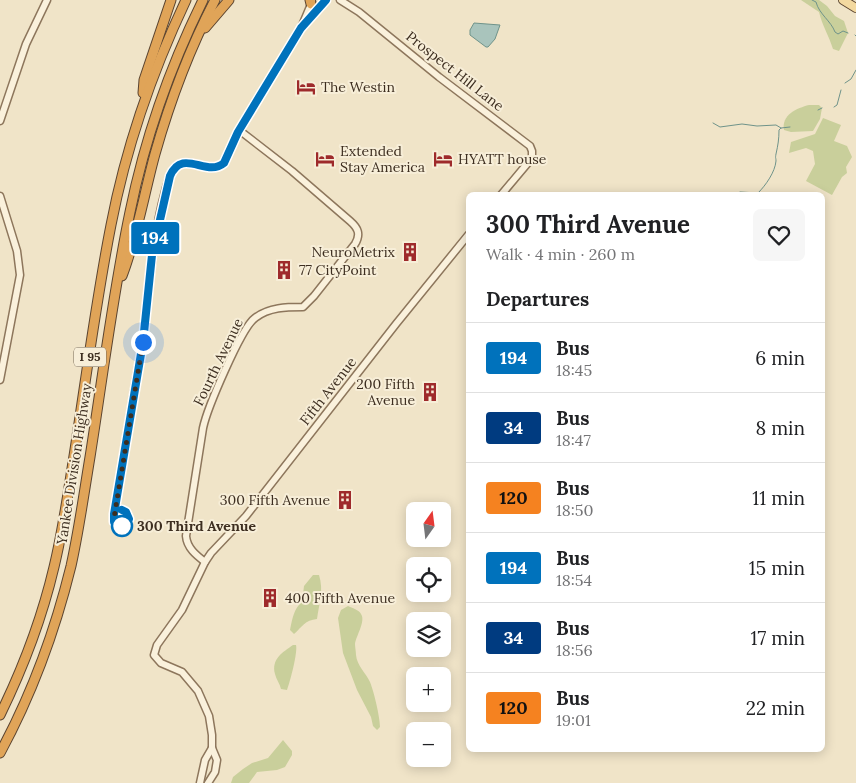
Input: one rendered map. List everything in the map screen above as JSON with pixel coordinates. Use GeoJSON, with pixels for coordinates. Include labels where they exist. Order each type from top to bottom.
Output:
{"type":"FeatureCollection","features":[{"type":"Feature","properties":{"kind":"highway"},"geometry":{"type":"LineString","coordinates":[[140,112],[144,80],[171,0]]}},
{"type":"Feature","properties":{"kind":"highway","name":"Yankee Division Highway"},"geometry":{"type":"LineString","coordinates":[[0,715],[28,652],[40,619],[54,568],[110,226],[122,172],[140,112],[163,50],[186,0]]}},
{"type":"Feature","properties":{"kind":"highway","name":"Yankee Division Highway"},"geometry":{"type":"LineString","coordinates":[[0,753],[22,709],[42,660],[69,572],[81,516],[115,295],[130,212],[147,142],[170,74],[203,0]]}},
{"type":"Feature","properties":{"kind":"highway"},"geometry":{"type":"LineString","coordinates":[[115,295],[129,258],[160,136],[198,34],[215,0]]}},
{"type":"Feature","properties":{"kind":"highway"},"geometry":{"type":"LineString","coordinates":[[192,50],[212,19],[229,0]]}},
{"type":"Feature","properties":{"kind":"main road"},"geometry":{"type":"LineString","coordinates":[[843,0],[856,8]]}},
{"type":"Feature","properties":{"kind":"street"},"geometry":{"type":"LineString","coordinates":[[0,121],[26,44],[47,0]]}},
{"type":"Feature","properties":{"kind":"street"},"geometry":{"type":"LineString","coordinates":[[301,28],[326,0]]}},
{"type":"Feature","properties":{"kind":"street","name":"Prospect Hill Lane"},"geometry":{"type":"LineString","coordinates":[[340,0],[359,12],[531,147],[532,152],[529,162],[504,192]]}},
{"type":"Feature","properties":{"kind":"street","name":"Prospect Hill Lane"},"geometry":{"type":"LineString","coordinates":[[349,0],[359,12]]}},
{"type":"Feature","properties":{"kind":"street"},"geometry":{"type":"LineString","coordinates":[[115,508],[143,342],[152,255],[170,176],[174,167],[181,163],[210,168],[220,166],[226,160],[239,130],[301,28],[312,1]]}},
{"type":"Feature","properties":{"kind":"street","name":"Fourth Avenue"},"geometry":{"type":"LineString","coordinates":[[205,562],[194,554],[186,541],[190,504],[206,415],[238,345],[249,324],[255,318],[280,308],[303,307],[310,301],[355,244],[359,236],[358,229],[350,221],[292,171],[239,130]]}},
{"type":"Feature","properties":{"kind":"street"},"geometry":{"type":"LineString","coordinates":[[0,196],[17,251],[20,275],[0,380]]}},
{"type":"Feature","properties":{"kind":"street","name":"Fifth Avenue"},"geometry":{"type":"LineString","coordinates":[[212,748],[208,716],[198,690],[182,672],[161,663],[154,655],[156,645],[182,610],[205,562],[219,543],[262,497],[396,324],[466,238]]}},
{"type":"Feature","properties":{"kind":"street"},"geometry":{"type":"LineString","coordinates":[[200,783],[205,760],[212,748]]}},
{"type":"Feature","properties":{"kind":"street"},"geometry":{"type":"LineString","coordinates":[[208,783],[215,772],[217,760],[212,748]]}},
{"type":"Feature","properties":{"kind":"green space"},"geometry":{"type":"Polygon","coordinates":[[[801,0],[819,0],[835,16],[844,21],[848,33],[839,51],[833,49],[819,12],[801,0]]]}},
{"type":"Feature","properties":{"kind":"green space"},"geometry":{"type":"Polygon","coordinates":[[[809,105],[819,105],[822,108],[820,119],[813,131],[791,132],[784,130],[787,116],[795,110],[809,105]]]}},
{"type":"Feature","properties":{"kind":"green space"},"geometry":{"type":"Polygon","coordinates":[[[823,118],[841,125],[834,141],[847,146],[852,157],[846,167],[847,173],[842,177],[832,195],[806,181],[815,164],[813,151],[806,148],[789,153],[791,142],[815,134],[823,118]]]}},
{"type":"Feature","properties":{"kind":"green space"},"geometry":{"type":"Polygon","coordinates":[[[313,575],[319,575],[321,587],[317,619],[307,622],[294,634],[290,630],[294,614],[302,602],[304,586],[313,575]]]}},
{"type":"Feature","properties":{"kind":"green space"},"geometry":{"type":"Polygon","coordinates":[[[348,606],[359,611],[362,617],[362,624],[355,644],[356,655],[358,663],[370,682],[373,692],[380,723],[380,727],[377,730],[373,726],[371,717],[357,690],[343,653],[338,618],[341,610],[348,606]]]}},
{"type":"Feature","properties":{"kind":"green space"},"geometry":{"type":"Polygon","coordinates":[[[296,645],[296,649],[290,681],[287,690],[281,689],[274,669],[276,660],[285,650],[296,645]]]}},
{"type":"Feature","properties":{"kind":"green space"},"geometry":{"type":"Polygon","coordinates":[[[283,740],[292,751],[292,755],[285,767],[277,770],[257,772],[249,783],[231,783],[233,777],[243,769],[252,763],[268,758],[283,740]]]}},
{"type":"Feature","properties":{"kind":"water"},"geometry":{"type":"Polygon","coordinates":[[[474,23],[500,25],[495,39],[488,47],[470,35],[470,30],[474,23]]]}},
{"type":"Feature","properties":{"kind":"waterway"},"geometry":{"type":"LineString","coordinates":[[812,0],[816,2],[835,32],[838,34],[843,31],[848,33]]}},
{"type":"Feature","properties":{"kind":"waterway"},"geometry":{"type":"LineString","coordinates":[[845,83],[851,79],[856,70]]}},
{"type":"Feature","properties":{"kind":"waterway"},"geometry":{"type":"LineString","coordinates":[[834,107],[837,105],[841,90]]}},
{"type":"Feature","properties":{"kind":"waterway"},"geometry":{"type":"LineString","coordinates":[[818,110],[822,108]]}},
{"type":"Feature","properties":{"kind":"waterway"},"geometry":{"type":"LineString","coordinates":[[713,123],[720,127],[742,124],[757,126],[776,125],[781,128]]}},
{"type":"Feature","properties":{"kind":"waterway"},"geometry":{"type":"LineString","coordinates":[[759,192],[772,174],[775,165],[779,130],[790,127]]}},
{"type":"Feature","properties":{"kind":"bus line","name":"194"},"geometry":{"type":"LineString","coordinates":[[122,510],[126,512],[129,519],[125,526],[119,526],[114,522],[114,514],[143,342],[152,255],[170,176],[174,167],[181,163],[214,168],[220,167],[224,163],[238,132],[301,28],[326,0]]}},
{"type":"Feature","properties":{"kind":"place","name":"The Westin"},"geometry":{"type":"Point","coordinates":[306,87]}},
{"type":"Feature","properties":{"kind":"place","name":"Extended Stay America"},"geometry":{"type":"Point","coordinates":[325,159]}},
{"type":"Feature","properties":{"kind":"place","name":"HYATT house"},"geometry":{"type":"Point","coordinates":[443,159]}},
{"type":"Feature","properties":{"kind":"place","name":"NeuroMetrix"},"geometry":{"type":"Point","coordinates":[410,252]}},
{"type":"Feature","properties":{"kind":"place","name":"77 CityPoint"},"geometry":{"type":"Point","coordinates":[284,270]}},
{"type":"Feature","properties":{"kind":"place","name":"200 Fifth Avenue"},"geometry":{"type":"Point","coordinates":[430,392]}},
{"type":"Feature","properties":{"kind":"place","name":"300 Fifth Avenue"},"geometry":{"type":"Point","coordinates":[345,500]}},
{"type":"Feature","properties":{"kind":"place","name":"300 Third Avenue"},"geometry":{"type":"Point","coordinates":[122,526]}},
{"type":"Feature","properties":{"kind":"place","name":"400 Fifth Avenue"},"geometry":{"type":"Point","coordinates":[270,598]}},
{"type":"Feature","properties":{"kind":"route"},"geometry":{"type":"LineString","coordinates":[[122,526],[116,525],[114,518],[143,342]]}}]}
